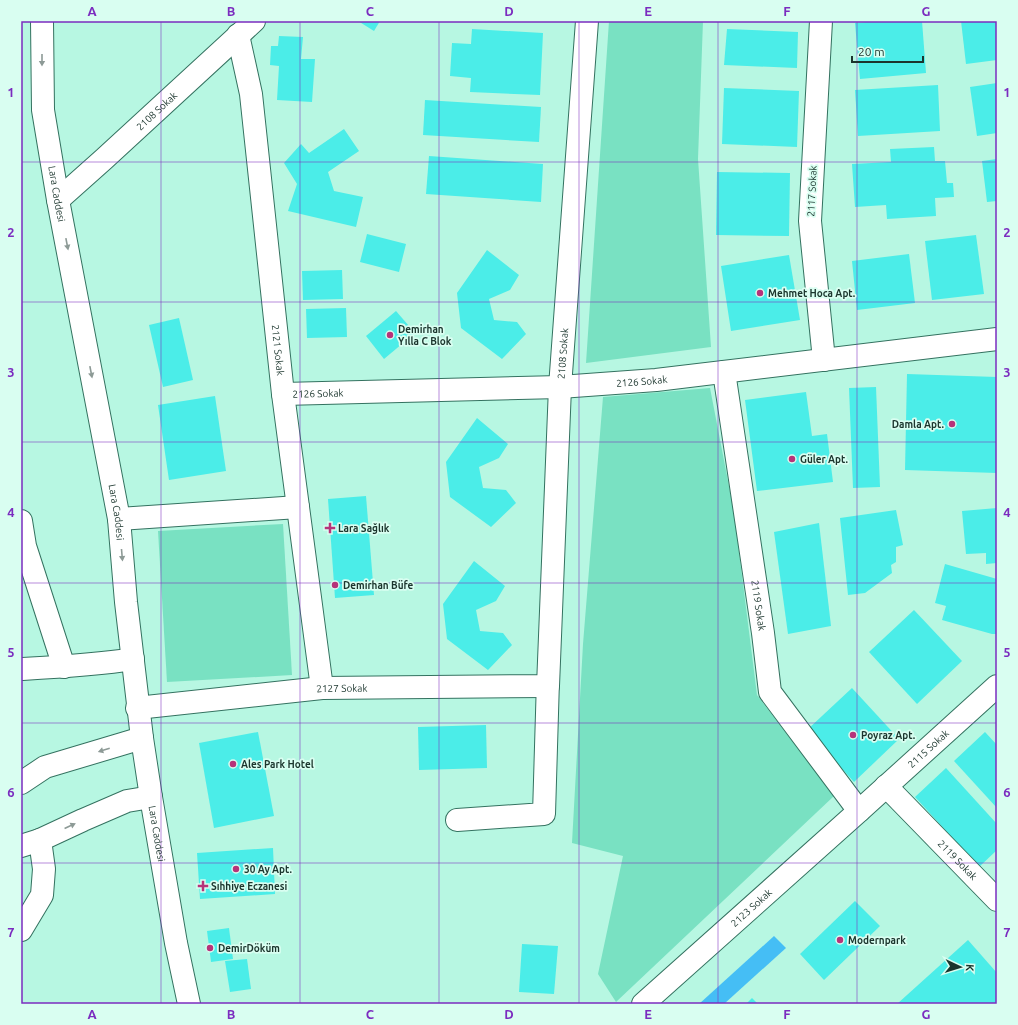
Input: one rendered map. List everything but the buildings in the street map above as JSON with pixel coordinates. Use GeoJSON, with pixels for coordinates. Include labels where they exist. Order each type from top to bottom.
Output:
{"type":"FeatureCollection","features":[{"type":"Feature","properties":{"kind":"street","name":"Lara Caddesi"},"geometry":{"type":"LineString","coordinates":[[42,21],[42,110],[119,520],[137,708],[176,943],[189,1004]]}},
{"type":"Feature","properties":{"kind":"street","name":"2108 Sokak"},"geometry":{"type":"LineString","coordinates":[[58,200],[254,21]]}},
{"type":"Feature","properties":{"kind":"street","name":"2108 Sokak"},"geometry":{"type":"LineString","coordinates":[[457,820],[544,814],[560,386],[587,21]]}},
{"type":"Feature","properties":{"kind":"street","name":"2117 Sokak"},"geometry":{"type":"LineString","coordinates":[[822,21],[810,221],[824,360]]}},
{"type":"Feature","properties":{"kind":"street","name":"2121 Sokak"},"geometry":{"type":"LineString","coordinates":[[238,35],[251,94],[283,394],[322,688]]}},
{"type":"Feature","properties":{"kind":"street","name":"2126 Sokak"},"geometry":{"type":"LineString","coordinates":[[283,394],[560,386],[656,380],[997,339]]}},
{"type":"Feature","properties":{"kind":"street","name":"2119 Sokak"},"geometry":{"type":"LineString","coordinates":[[724,372],[770,692],[859,811]]}},
{"type":"Feature","properties":{"kind":"street"},"geometry":{"type":"LineString","coordinates":[[119,520],[298,507]]}},
{"type":"Feature","properties":{"kind":"street"},"geometry":{"type":"LineString","coordinates":[[21,521],[25,546],[64,667]]}},
{"type":"Feature","properties":{"kind":"street"},"geometry":{"type":"LineString","coordinates":[[21,669],[64,667],[132,659]]}},
{"type":"Feature","properties":{"kind":"street","name":"2127 Sokak"},"geometry":{"type":"LineString","coordinates":[[137,708],[322,688],[548,683]]}},
{"type":"Feature","properties":{"kind":"street","name":"2115 Sokak"},"geometry":{"type":"LineString","coordinates":[[859,811],[997,686]]}},
{"type":"Feature","properties":{"kind":"street"},"geometry":{"type":"LineString","coordinates":[[21,783],[46,767],[142,738]]}},
{"type":"Feature","properties":{"kind":"street","name":"2119 Sokak"},"geometry":{"type":"LineString","coordinates":[[886,786],[997,900]]}},
{"type":"Feature","properties":{"kind":"street"},"geometry":{"type":"LineString","coordinates":[[21,930],[42,895],[44,869],[30,843],[127,801],[151,797]]}},
{"type":"Feature","properties":{"kind":"street","name":"2123 Sokak"},"geometry":{"type":"LineString","coordinates":[[643,1004],[859,811]]}},
{"type":"Feature","properties":{"kind":"green space"},"geometry":{"type":"Polygon","coordinates":[[[609,21],[703,21],[698,159],[711,347],[586,363],[609,21]]]}},
{"type":"Feature","properties":{"kind":"green space"},"geometry":{"type":"Polygon","coordinates":[[[710,388],[734,512],[757,695],[834,796],[616,1002],[598,974],[623,856],[572,843],[583,644],[603,397],[710,388]]]}},
{"type":"Feature","properties":{"kind":"green space"},"geometry":{"type":"Polygon","coordinates":[[[283,524],[292,675],[167,682],[158,531],[283,524]]]}},
{"type":"Feature","properties":{"kind":"water"},"geometry":{"type":"Polygon","coordinates":[[[774,936],[786,948],[724,1004],[699,1004],[774,936]]]}},
{"type":"Feature","properties":{"kind":"place","name":"Mehmet Hoca Apt."},"geometry":{"type":"Point","coordinates":[760,293]}},
{"type":"Feature","properties":{"kind":"place","name":"Demirhan Yılla C Blok"},"geometry":{"type":"Point","coordinates":[390,335]}},
{"type":"Feature","properties":{"kind":"place","name":"Damla Apt."},"geometry":{"type":"Point","coordinates":[952,424]}},
{"type":"Feature","properties":{"kind":"place","name":"Güler Apt."},"geometry":{"type":"Point","coordinates":[792,459]}},
{"type":"Feature","properties":{"kind":"place","name":"Lara Sağlık"},"geometry":{"type":"Point","coordinates":[330,528]}},
{"type":"Feature","properties":{"kind":"place","name":"Demirhan Büfe"},"geometry":{"type":"Point","coordinates":[335,585]}},
{"type":"Feature","properties":{"kind":"place","name":"Poyraz Apt."},"geometry":{"type":"Point","coordinates":[853,735]}},
{"type":"Feature","properties":{"kind":"place","name":"Ales Park Hotel"},"geometry":{"type":"Point","coordinates":[233,764]}},
{"type":"Feature","properties":{"kind":"place","name":"30 Ay Apt."},"geometry":{"type":"Point","coordinates":[236,869]}},
{"type":"Feature","properties":{"kind":"place","name":"Sıhhiye Eczanesi"},"geometry":{"type":"Point","coordinates":[203,886]}},
{"type":"Feature","properties":{"kind":"place","name":"Modernpark"},"geometry":{"type":"Point","coordinates":[840,940]}},
{"type":"Feature","properties":{"kind":"place","name":"DemirDöküm"},"geometry":{"type":"Point","coordinates":[210,948]}}]}
